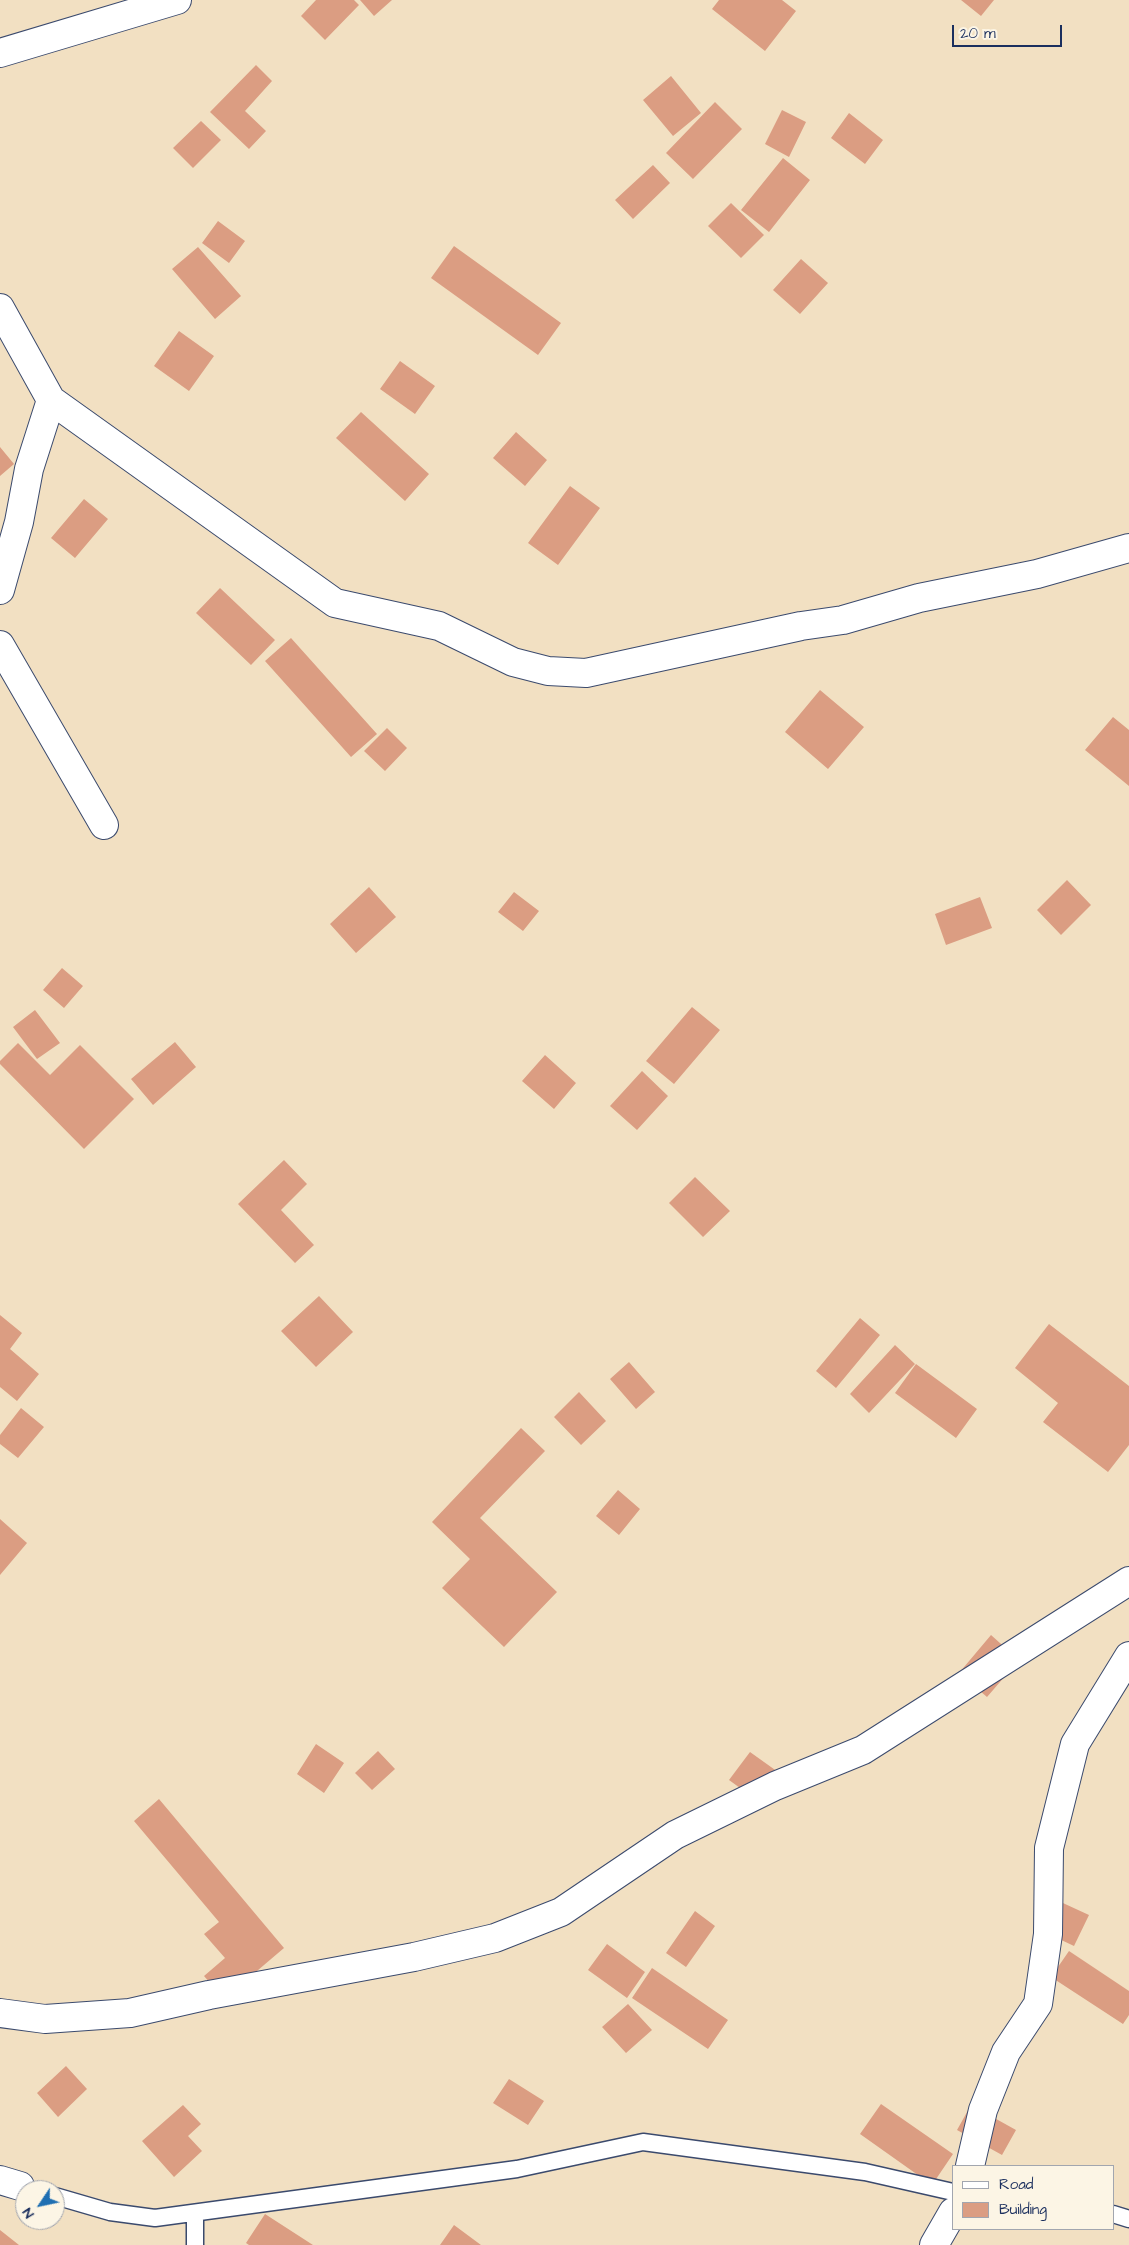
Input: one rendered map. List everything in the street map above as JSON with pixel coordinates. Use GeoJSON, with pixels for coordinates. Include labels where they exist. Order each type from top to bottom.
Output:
{"type":"FeatureCollection","features":[{"type":"Feature","properties":{"kind":"street"},"geometry":{"type":"LineString","coordinates":[[0,52],[177,0]]}},
{"type":"Feature","properties":{"kind":"street"},"geometry":{"type":"LineString","coordinates":[[0,308],[52,400],[335,603],[439,626],[512,662],[548,672],[586,673],[801,626],[843,620],[918,598],[1038,574],[1129,548]]}},
{"type":"Feature","properties":{"kind":"street"},"geometry":{"type":"LineString","coordinates":[[0,590],[19,522],[29,469],[52,400]]}},
{"type":"Feature","properties":{"kind":"street"},"geometry":{"type":"LineString","coordinates":[[0,645],[104,825]]}},
{"type":"Feature","properties":{"kind":"street"},"geometry":{"type":"LineString","coordinates":[[0,2013],[45,2019],[130,2013],[209,1995],[414,1958],[495,1938],[561,1912],[675,1835],[775,1786],[863,1750],[1129,1581]]}},
{"type":"Feature","properties":{"kind":"street"},"geometry":{"type":"LineString","coordinates":[[970,2165],[983,2110],[1006,2052],[1038,2004],[1048,1934],[1049,1848],[1075,1744],[1129,1656]]}},
{"type":"Feature","properties":{"kind":"street"},"geometry":{"type":"LineString","coordinates":[[934,2245],[952,2214]]}},
{"type":"Feature","properties":{"kind":"lane"},"geometry":{"type":"LineString","coordinates":[[65,2199],[110,2212],[155,2218],[517,2169],[644,2142],[866,2172],[952,2192]]}},
{"type":"Feature","properties":{"kind":"lane"},"geometry":{"type":"LineString","coordinates":[[195,2213],[195,2245]]}},
{"type":"Feature","properties":{"kind":"lane"},"geometry":{"type":"LineString","coordinates":[[1114,2214],[1129,2219]]}},
{"type":"Feature","properties":{"kind":"building"},"geometry":{"type":"Polygon","coordinates":[[[316,0],[354,0],[359,5],[325,40],[301,16],[316,0]]]}},
{"type":"Feature","properties":{"kind":"building"},"geometry":{"type":"Polygon","coordinates":[[[360,0],[392,0],[374,16],[360,0]]]}},
{"type":"Feature","properties":{"kind":"building"},"geometry":{"type":"Polygon","coordinates":[[[719,0],[782,0],[796,11],[765,51],[712,9],[719,0]]]}},
{"type":"Feature","properties":{"kind":"building"},"geometry":{"type":"Polygon","coordinates":[[[961,0],[994,0],[981,16],[961,0]]]}},
{"type":"Feature","properties":{"kind":"building"},"geometry":{"type":"Polygon","coordinates":[[[256,65],[272,81],[245,111],[266,131],[249,149],[210,112],[256,65]]]}},
{"type":"Feature","properties":{"kind":"building"},"geometry":{"type":"Polygon","coordinates":[[[671,76],[701,113],[673,136],[643,100],[671,76]]]}},
{"type":"Feature","properties":{"kind":"building"},"geometry":{"type":"Polygon","coordinates":[[[715,102],[742,129],[693,179],[666,153],[715,102]]]}},
{"type":"Feature","properties":{"kind":"building"},"geometry":{"type":"Polygon","coordinates":[[[782,110],[806,122],[789,157],[765,144],[782,110]]]}},
{"type":"Feature","properties":{"kind":"building"},"geometry":{"type":"Polygon","coordinates":[[[849,113],[883,140],[865,164],[831,138],[849,113]]]}},
{"type":"Feature","properties":{"kind":"building"},"geometry":{"type":"Polygon","coordinates":[[[201,121],[221,140],[193,168],[173,148],[201,121]]]}},
{"type":"Feature","properties":{"kind":"building"},"geometry":{"type":"Polygon","coordinates":[[[783,158],[810,180],[769,232],[741,210],[783,158]]]}},
{"type":"Feature","properties":{"kind":"building"},"geometry":{"type":"Polygon","coordinates":[[[653,165],[670,183],[633,219],[615,200],[653,165]]]}},
{"type":"Feature","properties":{"kind":"building"},"geometry":{"type":"Polygon","coordinates":[[[731,203],[764,235],[741,258],[708,226],[731,203]]]}},
{"type":"Feature","properties":{"kind":"building"},"geometry":{"type":"Polygon","coordinates":[[[218,221],[245,241],[229,263],[202,243],[218,221]]]}},
{"type":"Feature","properties":{"kind":"building"},"geometry":{"type":"Polygon","coordinates":[[[454,246],[561,323],[538,355],[431,278],[454,246]]]}},
{"type":"Feature","properties":{"kind":"building"},"geometry":{"type":"Polygon","coordinates":[[[198,247],[241,296],[215,319],[172,269],[198,247]]]}},
{"type":"Feature","properties":{"kind":"building"},"geometry":{"type":"Polygon","coordinates":[[[801,259],[828,283],[800,314],[773,290],[801,259]]]}},
{"type":"Feature","properties":{"kind":"building"},"geometry":{"type":"Polygon","coordinates":[[[179,331],[214,356],[189,391],[154,366],[179,331]]]}},
{"type":"Feature","properties":{"kind":"building"},"geometry":{"type":"Polygon","coordinates":[[[400,361],[435,386],[415,414],[380,389],[400,361]]]}},
{"type":"Feature","properties":{"kind":"building"},"geometry":{"type":"Polygon","coordinates":[[[361,412],[429,474],[405,501],[336,438],[361,412]]]}},
{"type":"Feature","properties":{"kind":"building"},"geometry":{"type":"Polygon","coordinates":[[[516,432],[547,460],[525,486],[493,458],[516,432]]]}},
{"type":"Feature","properties":{"kind":"building"},"geometry":{"type":"Polygon","coordinates":[[[0,447],[14,464],[0,476],[0,447]]]}},
{"type":"Feature","properties":{"kind":"building"},"geometry":{"type":"Polygon","coordinates":[[[570,486],[600,508],[558,565],[528,543],[570,486]]]}},
{"type":"Feature","properties":{"kind":"building"},"geometry":{"type":"Polygon","coordinates":[[[84,499],[108,519],[75,558],[51,538],[84,499]]]}},
{"type":"Feature","properties":{"kind":"building"},"geometry":{"type":"Polygon","coordinates":[[[220,588],[275,640],[251,665],[196,613],[220,588]]]}},
{"type":"Feature","properties":{"kind":"building"},"geometry":{"type":"Polygon","coordinates":[[[291,638],[377,734],[351,757],[265,661],[291,638]]]}},
{"type":"Feature","properties":{"kind":"building"},"geometry":{"type":"Polygon","coordinates":[[[820,690],[864,727],[828,769],[785,732],[820,690]]]}},
{"type":"Feature","properties":{"kind":"building"},"geometry":{"type":"Polygon","coordinates":[[[1113,717],[1129,730],[1129,786],[1085,750],[1113,717]]]}},
{"type":"Feature","properties":{"kind":"building"},"geometry":{"type":"Polygon","coordinates":[[[387,728],[407,748],[385,771],[364,751],[387,728]]]}},
{"type":"Feature","properties":{"kind":"building"},"geometry":{"type":"Polygon","coordinates":[[[1067,880],[1091,905],[1061,935],[1037,910],[1067,880]]]}},
{"type":"Feature","properties":{"kind":"building"},"geometry":{"type":"Polygon","coordinates":[[[369,887],[396,917],[356,953],[330,924],[369,887]]]}},
{"type":"Feature","properties":{"kind":"building"},"geometry":{"type":"Polygon","coordinates":[[[514,892],[539,911],[523,931],[498,912],[514,892]]]}},
{"type":"Feature","properties":{"kind":"building"},"geometry":{"type":"Polygon","coordinates":[[[980,897],[992,928],[946,945],[935,914],[980,897]]]}},
{"type":"Feature","properties":{"kind":"building"},"geometry":{"type":"Polygon","coordinates":[[[62,968],[83,986],[64,1008],[43,990],[62,968]]]}},
{"type":"Feature","properties":{"kind":"building"},"geometry":{"type":"Polygon","coordinates":[[[692,1007],[720,1030],[674,1084],[646,1061],[692,1007]]]}},
{"type":"Feature","properties":{"kind":"building"},"geometry":{"type":"Polygon","coordinates":[[[35,1010],[60,1043],[37,1059],[13,1027],[35,1010]]]}},
{"type":"Feature","properties":{"kind":"building"},"geometry":{"type":"Polygon","coordinates":[[[175,1042],[196,1067],[153,1105],[131,1079],[175,1042]]]}},
{"type":"Feature","properties":{"kind":"building"},"geometry":{"type":"Polygon","coordinates":[[[18,1043],[50,1075],[80,1045],[134,1099],[84,1149],[0,1064],[0,1061],[18,1043]]]}},
{"type":"Feature","properties":{"kind":"building"},"geometry":{"type":"Polygon","coordinates":[[[545,1055],[576,1083],[554,1109],[522,1081],[545,1055]]]}},
{"type":"Feature","properties":{"kind":"building"},"geometry":{"type":"Polygon","coordinates":[[[642,1071],[668,1096],[637,1130],[610,1106],[642,1071]]]}},
{"type":"Feature","properties":{"kind":"building"},"geometry":{"type":"Polygon","coordinates":[[[284,1160],[307,1184],[281,1210],[314,1245],[295,1263],[238,1204],[284,1160]]]}},
{"type":"Feature","properties":{"kind":"building"},"geometry":{"type":"Polygon","coordinates":[[[695,1177],[730,1211],[703,1237],[669,1203],[695,1177]]]}},
{"type":"Feature","properties":{"kind":"building"},"geometry":{"type":"Polygon","coordinates":[[[319,1296],[353,1332],[316,1367],[281,1331],[319,1296]]]}},
{"type":"Feature","properties":{"kind":"building"},"geometry":{"type":"Polygon","coordinates":[[[0,1315],[22,1333],[10,1349],[39,1374],[17,1401],[0,1387],[0,1315]]]}},
{"type":"Feature","properties":{"kind":"building"},"geometry":{"type":"Polygon","coordinates":[[[860,1318],[880,1335],[836,1388],[816,1371],[860,1318]]]}},
{"type":"Feature","properties":{"kind":"building"},"geometry":{"type":"Polygon","coordinates":[[[1049,1324],[1129,1386],[1129,1445],[1108,1472],[1043,1422],[1058,1403],[1015,1368],[1049,1324]]]}},
{"type":"Feature","properties":{"kind":"building"},"geometry":{"type":"Polygon","coordinates":[[[895,1345],[915,1364],[869,1413],[850,1394],[895,1345]]]}},
{"type":"Feature","properties":{"kind":"building"},"geometry":{"type":"Polygon","coordinates":[[[629,1362],[655,1392],[636,1409],[610,1379],[629,1362]]]}},
{"type":"Feature","properties":{"kind":"building"},"geometry":{"type":"Polygon","coordinates":[[[916,1364],[977,1409],[956,1438],[895,1393],[916,1364]]]}},
{"type":"Feature","properties":{"kind":"building"},"geometry":{"type":"Polygon","coordinates":[[[579,1392],[606,1421],[581,1445],[554,1417],[579,1392]]]}},
{"type":"Feature","properties":{"kind":"building"},"geometry":{"type":"Polygon","coordinates":[[[21,1408],[44,1427],[18,1458],[0,1444],[0,1435],[21,1408]]]}},
{"type":"Feature","properties":{"kind":"building"},"geometry":{"type":"Polygon","coordinates":[[[521,1428],[545,1451],[480,1518],[557,1592],[504,1647],[442,1588],[470,1559],[432,1522],[521,1428]]]}},
{"type":"Feature","properties":{"kind":"building"},"geometry":{"type":"Polygon","coordinates":[[[618,1490],[640,1509],[619,1535],[596,1516],[618,1490]]]}},
{"type":"Feature","properties":{"kind":"building"},"geometry":{"type":"Polygon","coordinates":[[[0,1519],[27,1543],[0,1575],[0,1519]]]}},
{"type":"Feature","properties":{"kind":"building"},"geometry":{"type":"Polygon","coordinates":[[[991,1635],[1019,1660],[987,1697],[959,1673],[991,1635]]]}},
{"type":"Feature","properties":{"kind":"building"},"geometry":{"type":"Polygon","coordinates":[[[316,1744],[344,1763],[324,1793],[297,1774],[316,1744]]]}},
{"type":"Feature","properties":{"kind":"building"},"geometry":{"type":"Polygon","coordinates":[[[378,1751],[395,1769],[372,1790],[355,1773],[378,1751]]]}},
{"type":"Feature","properties":{"kind":"building"},"geometry":{"type":"Polygon","coordinates":[[[750,1752],[785,1777],[765,1806],[729,1780],[750,1752]]]}},
{"type":"Feature","properties":{"kind":"building"},"geometry":{"type":"Polygon","coordinates":[[[159,1799],[284,1948],[224,1999],[204,1976],[225,1958],[204,1934],[219,1922],[134,1821],[159,1799]]]}},
{"type":"Feature","properties":{"kind":"building"},"geometry":{"type":"Polygon","coordinates":[[[1052,1898],[1089,1915],[1074,1946],[1038,1929],[1052,1898]]]}},
{"type":"Feature","properties":{"kind":"building"},"geometry":{"type":"Polygon","coordinates":[[[695,1911],[715,1926],[686,1967],[666,1953],[695,1911]]]}},
{"type":"Feature","properties":{"kind":"building"},"geometry":{"type":"Polygon","coordinates":[[[607,1944],[645,1972],[627,1998],[588,1970],[607,1944]]]}},
{"type":"Feature","properties":{"kind":"building"},"geometry":{"type":"Polygon","coordinates":[[[1069,1951],[1129,1991],[1129,2015],[1123,2024],[1051,1977],[1069,1951]]]}},
{"type":"Feature","properties":{"kind":"building"},"geometry":{"type":"Polygon","coordinates":[[[652,1968],[728,2020],[708,2049],[632,1998],[652,1968]]]}},
{"type":"Feature","properties":{"kind":"building"},"geometry":{"type":"Polygon","coordinates":[[[628,2004],[652,2030],[626,2053],[602,2027],[628,2004]]]}},
{"type":"Feature","properties":{"kind":"building"},"geometry":{"type":"Polygon","coordinates":[[[66,2066],[87,2089],[58,2117],[37,2093],[66,2066]]]}},
{"type":"Feature","properties":{"kind":"building"},"geometry":{"type":"Polygon","coordinates":[[[509,2079],[544,2101],[528,2125],[493,2103],[509,2079]]]}},
{"type":"Feature","properties":{"kind":"building"},"geometry":{"type":"Polygon","coordinates":[[[881,2104],[953,2154],[932,2185],[860,2134],[881,2104]]]}},
{"type":"Feature","properties":{"kind":"building"},"geometry":{"type":"Polygon","coordinates":[[[183,2105],[201,2124],[188,2136],[202,2151],[174,2177],[142,2141],[183,2105]]]}},
{"type":"Feature","properties":{"kind":"building"},"geometry":{"type":"Polygon","coordinates":[[[971,2105],[1016,2130],[1002,2155],[957,2130],[971,2105]]]}},
{"type":"Feature","properties":{"kind":"building"},"geometry":{"type":"Polygon","coordinates":[[[265,2214],[313,2245],[249,2245],[246,2243],[265,2214]]]}},
{"type":"Feature","properties":{"kind":"building"},"geometry":{"type":"Polygon","coordinates":[[[454,2225],[481,2245],[440,2245],[454,2225]]]}},
{"type":"Feature","properties":{"kind":"building"},"geometry":{"type":"Polygon","coordinates":[[[0,2230],[19,2245],[0,2245],[0,2230]]]}}]}
